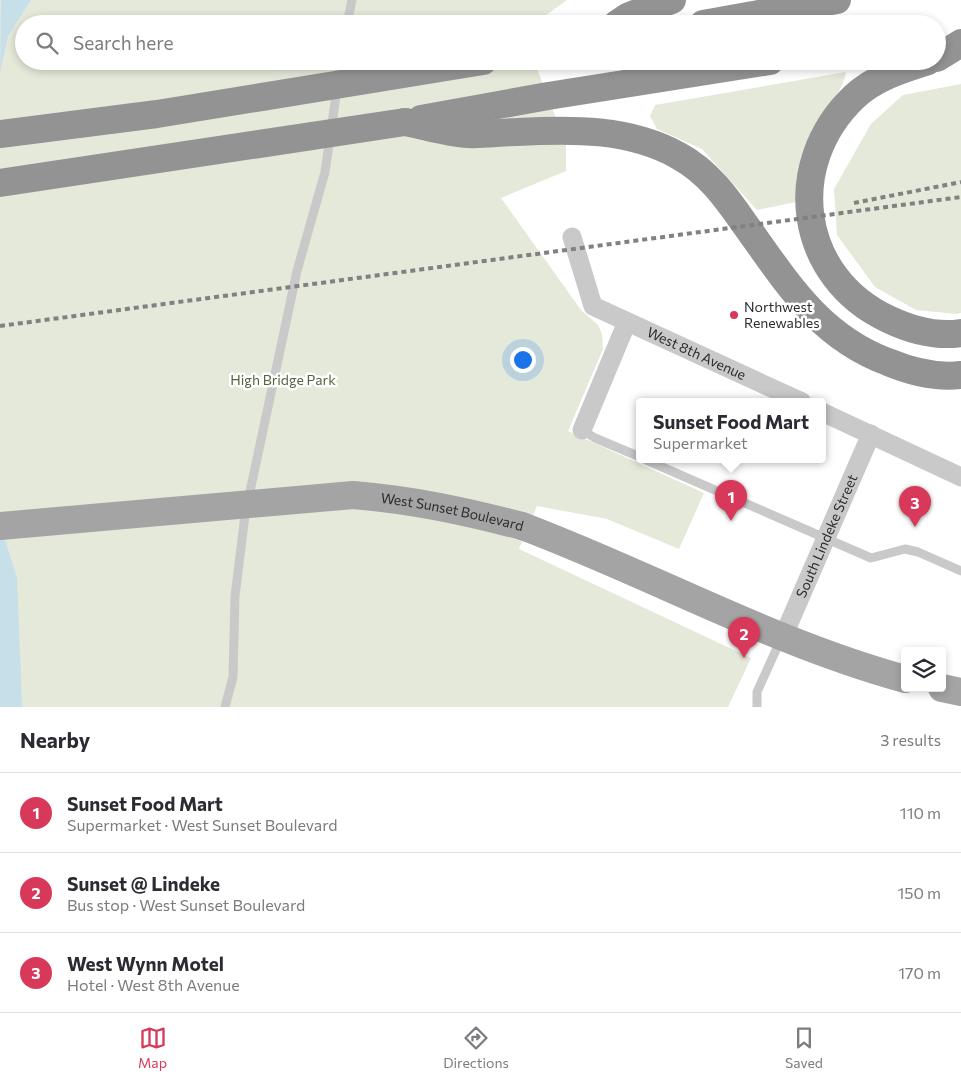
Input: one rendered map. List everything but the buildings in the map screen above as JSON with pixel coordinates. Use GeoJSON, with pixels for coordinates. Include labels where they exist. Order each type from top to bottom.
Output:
{"type":"FeatureCollection","features":[{"type":"Feature","properties":{"kind":"highway"},"geometry":{"type":"LineString","coordinates":[[632,15],[672,0]]}},
{"type":"Feature","properties":{"kind":"highway"},"geometry":{"type":"LineString","coordinates":[[753,15],[837,0]]}},
{"type":"Feature","properties":{"kind":"highway"},"geometry":{"type":"LineString","coordinates":[[946,34],[961,32]]}},
{"type":"Feature","properties":{"kind":"highway"},"geometry":{"type":"LineString","coordinates":[[946,52],[961,42]]}},
{"type":"Feature","properties":{"kind":"highway"},"geometry":{"type":"LineString","coordinates":[[0,134],[157,114],[428,70]]}},
{"type":"Feature","properties":{"kind":"highway"},"geometry":{"type":"LineString","coordinates":[[0,183],[405,122],[548,96],[713,70]]}},
{"type":"Feature","properties":{"kind":"highway"},"geometry":{"type":"LineString","coordinates":[[903,70],[878,79],[854,97],[840,114],[824,140],[814,163],[809,183],[808,217],[814,240],[825,262],[837,281],[858,301],[876,314],[904,327],[946,335],[961,332]]}},
{"type":"Feature","properties":{"kind":"highway"},"geometry":{"type":"LineString","coordinates":[[405,122],[468,134],[562,130],[611,133],[650,144],[679,156],[701,171],[720,189],[802,304],[826,327],[872,356],[900,367],[924,375],[961,375]]}},
{"type":"Feature","properties":{"kind":"main road","name":"West Sunset Boulevard"},"geometry":{"type":"LineString","coordinates":[[0,526],[353,495],[392,498],[452,508],[522,526],[665,584],[783,637],[875,671],[901,678]]}},
{"type":"Feature","properties":{"kind":"main road"},"geometry":{"type":"LineString","coordinates":[[946,689],[961,692]]}},
{"type":"Feature","properties":{"kind":"street","name":"West 8th Avenue"},"geometry":{"type":"LineString","coordinates":[[572,237],[593,306],[793,398]]}},
{"type":"Feature","properties":{"kind":"street"},"geometry":{"type":"LineString","coordinates":[[582,430],[627,322]]}},
{"type":"Feature","properties":{"kind":"street"},"geometry":{"type":"LineString","coordinates":[[826,414],[961,477]]}},
{"type":"Feature","properties":{"kind":"street","name":"South Lindeke Street"},"geometry":{"type":"LineString","coordinates":[[783,637],[871,434]]}},
{"type":"Feature","properties":{"kind":"lane"},"geometry":{"type":"LineString","coordinates":[[349,15],[352,0]]}},
{"type":"Feature","properties":{"kind":"lane"},"geometry":{"type":"LineString","coordinates":[[225,707],[233,677],[235,596],[245,516],[264,436],[297,271],[325,172],[340,70]]}},
{"type":"Feature","properties":{"kind":"lane"},"geometry":{"type":"LineString","coordinates":[[582,430],[636,455]]}},
{"type":"Feature","properties":{"kind":"lane"},"geometry":{"type":"LineString","coordinates":[[653,463],[871,558],[905,549],[918,552],[961,572]]}},
{"type":"Feature","properties":{"kind":"lane"},"geometry":{"type":"LineString","coordinates":[[757,707],[757,692],[783,637]]}},
{"type":"Feature","properties":{"kind":"green space","name":"High Bridge Park"},"geometry":{"type":"Polygon","coordinates":[[[0,0],[567,0],[546,15],[15,15],[15,70],[537,70],[566,144],[566,171],[501,198],[581,310],[598,325],[602,334],[603,349],[568,431],[704,493],[679,549],[607,519],[537,506],[519,549],[751,658],[728,707],[0,707],[0,0]]]}},
{"type":"Feature","properties":{"kind":"green space"},"geometry":{"type":"Polygon","coordinates":[[[846,72],[841,87],[814,126],[806,144],[799,173],[796,202],[757,210],[702,149],[657,129],[650,116],[655,105],[846,72]]]}},
{"type":"Feature","properties":{"kind":"green space"},"geometry":{"type":"Polygon","coordinates":[[[961,84],[961,313],[916,310],[875,287],[837,235],[834,189],[871,124],[903,95],[961,84]]]}},
{"type":"Feature","properties":{"kind":"water"},"geometry":{"type":"Polygon","coordinates":[[[1,0],[31,0],[21,15],[15,15],[15,25],[8,36],[0,73],[1,0]]]}},
{"type":"Feature","properties":{"kind":"water"},"geometry":{"type":"Polygon","coordinates":[[[0,524],[17,578],[22,707],[0,707],[0,524]]]}},
{"type":"Feature","properties":{"kind":"railway"},"geometry":{"type":"LineString","coordinates":[[854,203],[961,182]]}},
{"type":"Feature","properties":{"kind":"railway"},"geometry":{"type":"LineString","coordinates":[[0,326],[961,197]]}},
{"type":"Feature","properties":{"kind":"place","name":"Northwest Renewables"},"geometry":{"type":"Point","coordinates":[734,315]}},
{"type":"Feature","properties":{"kind":"place","name":"Sunset Food Mart"},"geometry":{"type":"Point","coordinates":[731,521]}},
{"type":"Feature","properties":{"kind":"place","name":"West Wynn Motel"},"geometry":{"type":"Point","coordinates":[915,527]}},
{"type":"Feature","properties":{"kind":"place","name":"Sunset @ Lindeke"},"geometry":{"type":"Point","coordinates":[744,658]}}]}
